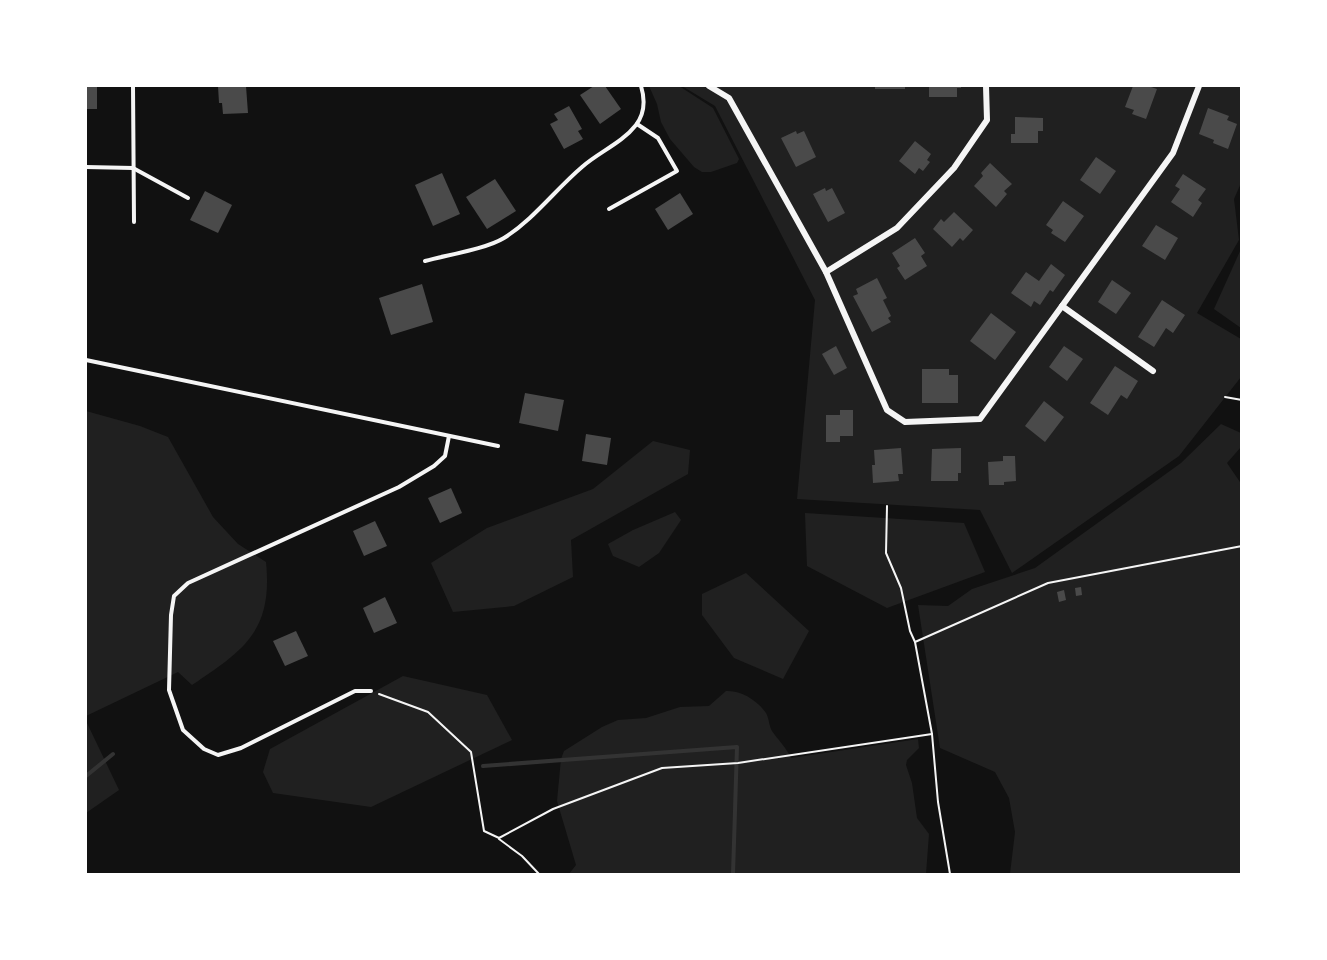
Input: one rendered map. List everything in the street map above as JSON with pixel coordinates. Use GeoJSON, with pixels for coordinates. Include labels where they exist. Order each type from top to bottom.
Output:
{"type":"FeatureCollection","features":[{"type":"Feature","properties":{"kind":"street"},"geometry":{"type":"LineString","coordinates":[[708,86],[729,98],[826,272],[887,410],[905,422],[980,419],[1173,153],[1199,86]]}},
{"type":"Feature","properties":{"kind":"street"},"geometry":{"type":"LineString","coordinates":[[826,272],[897,228],[954,168],[987,120],[986,86]]}},
{"type":"Feature","properties":{"kind":"street"},"geometry":{"type":"LineString","coordinates":[[1062,306],[1153,371]]}},
{"type":"Feature","properties":{"kind":"lane"},"geometry":{"type":"LineString","coordinates":[[134,86],[134,222]]}},
{"type":"Feature","properties":{"kind":"lane"},"geometry":{"type":"LineString","coordinates":[[425,261],[503,239],[544,205],[559,187],[583,166],[620,141],[637,124],[644,106],[641,86]]}},
{"type":"Feature","properties":{"kind":"lane"},"geometry":{"type":"LineString","coordinates":[[609,209],[677,171],[658,138],[637,124]]}},
{"type":"Feature","properties":{"kind":"lane"},"geometry":{"type":"LineString","coordinates":[[86,167],[134,168],[188,198]]}},
{"type":"Feature","properties":{"kind":"lane"},"geometry":{"type":"LineString","coordinates":[[86,360],[498,446]]}},
{"type":"Feature","properties":{"kind":"lane"},"geometry":{"type":"LineString","coordinates":[[371,691],[355,691],[241,748],[218,755],[204,749],[183,730],[169,690],[171,615],[174,596],[188,583],[417,477],[435,466],[445,456],[449,436]]}},
{"type":"Feature","properties":{"kind":"path"},"geometry":{"type":"LineString","coordinates":[[1225,397],[1242,400]]}},
{"type":"Feature","properties":{"kind":"path"},"geometry":{"type":"LineString","coordinates":[[887,506],[886,553],[901,588],[910,631],[915,642],[932,734],[938,802],[950,874]]}},
{"type":"Feature","properties":{"kind":"path"},"geometry":{"type":"LineString","coordinates":[[915,642],[1048,584],[1242,546]]}},
{"type":"Feature","properties":{"kind":"path"},"geometry":{"type":"LineString","coordinates":[[371,691],[428,712],[471,752],[484,831],[499,838],[522,856],[539,874]]}},
{"type":"Feature","properties":{"kind":"path"},"geometry":{"type":"LineString","coordinates":[[499,838],[553,809],[662,768],[738,763],[932,734]]}},
{"type":"Feature","properties":{"kind":"shaded area"},"geometry":{"type":"Polygon","coordinates":[[[649,86],[679,86],[713,108],[739,159],[737,163],[711,172],[702,172],[694,167],[670,139],[661,122],[657,104],[649,86]]]}},
{"type":"Feature","properties":{"kind":"shaded area"},"geometry":{"type":"Polygon","coordinates":[[[682,86],[1241,86],[1241,183],[1234,199],[1239,240],[1197,313],[1241,339],[1241,377],[1179,456],[1012,573],[980,510],[797,499],[815,300],[715,106],[682,86]]]}},
{"type":"Feature","properties":{"kind":"shaded area"},"geometry":{"type":"Polygon","coordinates":[[[1241,249],[1241,328],[1214,309],[1241,249]]]}},
{"type":"Feature","properties":{"kind":"shaded area"},"geometry":{"type":"Polygon","coordinates":[[[86,411],[140,426],[168,437],[213,517],[238,544],[266,562],[267,586],[265,605],[259,622],[240,649],[226,661],[192,685],[178,672],[86,716],[86,411]]]}},
{"type":"Feature","properties":{"kind":"shaded area"},"geometry":{"type":"Polygon","coordinates":[[[1221,424],[1241,433],[1241,447],[1227,463],[1242,485],[1241,874],[1010,874],[1015,832],[1009,798],[995,772],[940,748],[918,605],[948,606],[972,589],[1035,568],[1181,463],[1221,424]]]}},
{"type":"Feature","properties":{"kind":"shaded area"},"geometry":{"type":"Polygon","coordinates":[[[653,441],[690,450],[688,474],[571,540],[573,577],[514,606],[453,612],[431,563],[487,528],[593,489],[653,441]]]}},
{"type":"Feature","properties":{"kind":"shaded area"},"geometry":{"type":"Polygon","coordinates":[[[675,512],[681,520],[659,553],[639,567],[613,556],[608,544],[633,530],[675,512]]]}},
{"type":"Feature","properties":{"kind":"shaded area"},"geometry":{"type":"Polygon","coordinates":[[[805,513],[964,523],[985,572],[887,608],[807,566],[805,513]]]}},
{"type":"Feature","properties":{"kind":"shaded area"},"geometry":{"type":"Polygon","coordinates":[[[746,573],[809,631],[783,679],[734,658],[702,615],[702,594],[746,573]]]}},
{"type":"Feature","properties":{"kind":"shaded area"},"geometry":{"type":"Polygon","coordinates":[[[403,676],[487,695],[512,740],[371,807],[273,793],[263,772],[270,749],[403,676]]]}},
{"type":"Feature","properties":{"kind":"shaded area"},"geometry":{"type":"Polygon","coordinates":[[[726,691],[743,694],[762,708],[772,731],[791,758],[918,739],[919,748],[907,760],[906,765],[912,783],[917,818],[929,834],[926,874],[569,874],[576,865],[557,801],[561,759],[564,751],[602,727],[618,720],[646,718],[680,707],[709,706],[726,691]]]}},
{"type":"Feature","properties":{"kind":"shaded area"},"geometry":{"type":"Polygon","coordinates":[[[86,721],[119,790],[86,813],[86,721]]]}},
{"type":"Feature","properties":{"kind":"building"},"geometry":{"type":"Polygon","coordinates":[[[86,86],[97,86],[97,109],[86,109],[86,86]]]}},
{"type":"Feature","properties":{"kind":"building"},"geometry":{"type":"Polygon","coordinates":[[[218,86],[246,86],[248,113],[223,114],[222,103],[219,103],[218,86]]]}},
{"type":"Feature","properties":{"kind":"building"},"geometry":{"type":"Polygon","coordinates":[[[594,86],[605,86],[621,109],[600,124],[580,95],[594,86]]]}},
{"type":"Feature","properties":{"kind":"building"},"geometry":{"type":"Polygon","coordinates":[[[875,86],[905,86],[905,89],[875,89],[875,86]]]}},
{"type":"Feature","properties":{"kind":"building"},"geometry":{"type":"Polygon","coordinates":[[[929,86],[961,86],[961,88],[957,88],[957,97],[929,97],[929,86]]]}},
{"type":"Feature","properties":{"kind":"building"},"geometry":{"type":"Polygon","coordinates":[[[1133,86],[1148,86],[1157,89],[1146,119],[1132,114],[1134,110],[1125,107],[1133,86]]]}},
{"type":"Feature","properties":{"kind":"building"},"geometry":{"type":"Polygon","coordinates":[[[569,106],[582,129],[578,131],[583,139],[564,149],[550,124],[558,120],[554,114],[569,106]]]}},
{"type":"Feature","properties":{"kind":"building"},"geometry":{"type":"Polygon","coordinates":[[[1208,108],[1229,116],[1227,120],[1237,124],[1228,149],[1199,134],[1208,108]]]}},
{"type":"Feature","properties":{"kind":"building"},"geometry":{"type":"Polygon","coordinates":[[[1015,117],[1043,118],[1043,131],[1038,131],[1038,143],[1011,143],[1011,134],[1015,134],[1015,117]]]}},
{"type":"Feature","properties":{"kind":"building"},"geometry":{"type":"Polygon","coordinates":[[[796,131],[797,134],[804,131],[816,157],[796,167],[781,138],[796,131]]]}},
{"type":"Feature","properties":{"kind":"building"},"geometry":{"type":"Polygon","coordinates":[[[915,141],[931,154],[927,160],[930,162],[923,171],[919,168],[915,174],[899,161],[915,141]]]}},
{"type":"Feature","properties":{"kind":"building"},"geometry":{"type":"Polygon","coordinates":[[[1096,157],[1116,171],[1100,194],[1080,180],[1096,157]]]}},
{"type":"Feature","properties":{"kind":"building"},"geometry":{"type":"Polygon","coordinates":[[[990,163],[1012,184],[1004,191],[1007,194],[996,207],[974,186],[990,163]]]}},
{"type":"Feature","properties":{"kind":"building"},"geometry":{"type":"Polygon","coordinates":[[[442,173],[460,214],[433,226],[415,185],[442,173]]]}},
{"type":"Feature","properties":{"kind":"building"},"geometry":{"type":"Polygon","coordinates":[[[1183,174],[1206,189],[1198,200],[1202,203],[1193,217],[1171,202],[1180,189],[1175,186],[1183,174]]]}},
{"type":"Feature","properties":{"kind":"building"},"geometry":{"type":"Polygon","coordinates":[[[495,179],[516,211],[487,229],[466,197],[495,179]]]}},
{"type":"Feature","properties":{"kind":"building"},"geometry":{"type":"Polygon","coordinates":[[[825,188],[826,191],[832,188],[845,213],[828,222],[813,194],[825,188]]]}},
{"type":"Feature","properties":{"kind":"building"},"geometry":{"type":"Polygon","coordinates":[[[205,191],[232,205],[218,233],[190,220],[205,191]]]}},
{"type":"Feature","properties":{"kind":"building"},"geometry":{"type":"Polygon","coordinates":[[[680,193],[693,214],[668,230],[655,209],[680,193]]]}},
{"type":"Feature","properties":{"kind":"building"},"geometry":{"type":"Polygon","coordinates":[[[1063,201],[1084,216],[1065,242],[1051,233],[1053,230],[1046,225],[1063,201]]]}},
{"type":"Feature","properties":{"kind":"building"},"geometry":{"type":"Polygon","coordinates":[[[954,212],[973,230],[963,241],[960,238],[952,247],[933,229],[941,219],[944,222],[954,212]]]}},
{"type":"Feature","properties":{"kind":"building"},"geometry":{"type":"Polygon","coordinates":[[[1156,225],[1178,238],[1165,260],[1142,246],[1156,225]]]}},
{"type":"Feature","properties":{"kind":"building"},"geometry":{"type":"Polygon","coordinates":[[[915,238],[925,253],[921,256],[927,266],[905,280],[897,268],[900,266],[892,253],[915,238]]]}},
{"type":"Feature","properties":{"kind":"building"},"geometry":{"type":"Polygon","coordinates":[[[1051,264],[1065,275],[1053,292],[1050,290],[1040,305],[1034,301],[1031,307],[1011,293],[1026,272],[1039,281],[1051,264]]]}},
{"type":"Feature","properties":{"kind":"building"},"geometry":{"type":"Polygon","coordinates":[[[877,278],[887,298],[883,300],[891,316],[888,318],[891,322],[872,332],[853,296],[858,294],[856,289],[877,278]]]}},
{"type":"Feature","properties":{"kind":"building"},"geometry":{"type":"Polygon","coordinates":[[[1112,280],[1131,293],[1116,314],[1098,302],[1112,280]]]}},
{"type":"Feature","properties":{"kind":"building"},"geometry":{"type":"Polygon","coordinates":[[[422,284],[433,322],[391,335],[379,298],[422,284]]]}},
{"type":"Feature","properties":{"kind":"building"},"geometry":{"type":"Polygon","coordinates":[[[1162,300],[1185,315],[1173,333],[1166,328],[1154,347],[1138,337],[1162,300]]]}},
{"type":"Feature","properties":{"kind":"building"},"geometry":{"type":"Polygon","coordinates":[[[991,313],[1016,332],[995,360],[970,341],[991,313]]]}},
{"type":"Feature","properties":{"kind":"building"},"geometry":{"type":"Polygon","coordinates":[[[836,346],[847,368],[834,375],[822,354],[836,346]]]}},
{"type":"Feature","properties":{"kind":"building"},"geometry":{"type":"Polygon","coordinates":[[[1064,346],[1083,359],[1067,381],[1049,367],[1064,346]]]}},
{"type":"Feature","properties":{"kind":"building"},"geometry":{"type":"Polygon","coordinates":[[[1115,366],[1138,381],[1127,399],[1121,395],[1108,415],[1090,403],[1115,366]]]}},
{"type":"Feature","properties":{"kind":"building"},"geometry":{"type":"Polygon","coordinates":[[[922,369],[949,369],[949,375],[958,375],[958,403],[922,403],[922,369]]]}},
{"type":"Feature","properties":{"kind":"building"},"geometry":{"type":"Polygon","coordinates":[[[525,393],[564,400],[558,431],[519,423],[525,393]]]}},
{"type":"Feature","properties":{"kind":"building"},"geometry":{"type":"Polygon","coordinates":[[[1044,401],[1064,417],[1045,442],[1025,426],[1044,401]]]}},
{"type":"Feature","properties":{"kind":"building"},"geometry":{"type":"Polygon","coordinates":[[[840,410],[853,410],[853,436],[840,436],[840,442],[826,442],[826,415],[840,415],[840,410]]]}},
{"type":"Feature","properties":{"kind":"building"},"geometry":{"type":"Polygon","coordinates":[[[586,434],[611,438],[607,465],[582,461],[586,434]]]}},
{"type":"Feature","properties":{"kind":"building"},"geometry":{"type":"Polygon","coordinates":[[[901,448],[903,474],[898,474],[899,481],[873,483],[874,450],[901,448]]]}},
{"type":"Feature","properties":{"kind":"building"},"geometry":{"type":"Polygon","coordinates":[[[961,448],[961,473],[958,473],[958,481],[931,481],[932,449],[961,448]]]}},
{"type":"Feature","properties":{"kind":"building"},"geometry":{"type":"Polygon","coordinates":[[[1003,456],[1015,456],[1016,481],[1004,482],[1004,485],[989,485],[988,462],[1003,461],[1003,456]]]}},
{"type":"Feature","properties":{"kind":"building"},"geometry":{"type":"Polygon","coordinates":[[[451,488],[462,513],[440,523],[428,498],[451,488]]]}},
{"type":"Feature","properties":{"kind":"building"},"geometry":{"type":"Polygon","coordinates":[[[375,521],[387,546],[364,556],[353,531],[375,521]]]}},
{"type":"Feature","properties":{"kind":"building"},"geometry":{"type":"Polygon","coordinates":[[[1081,587],[1082,595],[1076,596],[1075,588],[1081,587]]]}},
{"type":"Feature","properties":{"kind":"building"},"geometry":{"type":"Polygon","coordinates":[[[1064,590],[1066,600],[1059,602],[1057,592],[1064,590]]]}},
{"type":"Feature","properties":{"kind":"building"},"geometry":{"type":"Polygon","coordinates":[[[385,597],[397,623],[374,633],[363,608],[385,597]]]}},
{"type":"Feature","properties":{"kind":"building"},"geometry":{"type":"Polygon","coordinates":[[[296,631],[308,656],[285,666],[273,641],[296,631]]]}},
{"type":"Feature","properties":{"kind":"waterway"},"geometry":{"type":"LineString","coordinates":[[483,766],[737,747],[733,874]]}},
{"type":"Feature","properties":{"kind":"waterway"},"geometry":{"type":"LineString","coordinates":[[86,776],[113,754]]}}]}
